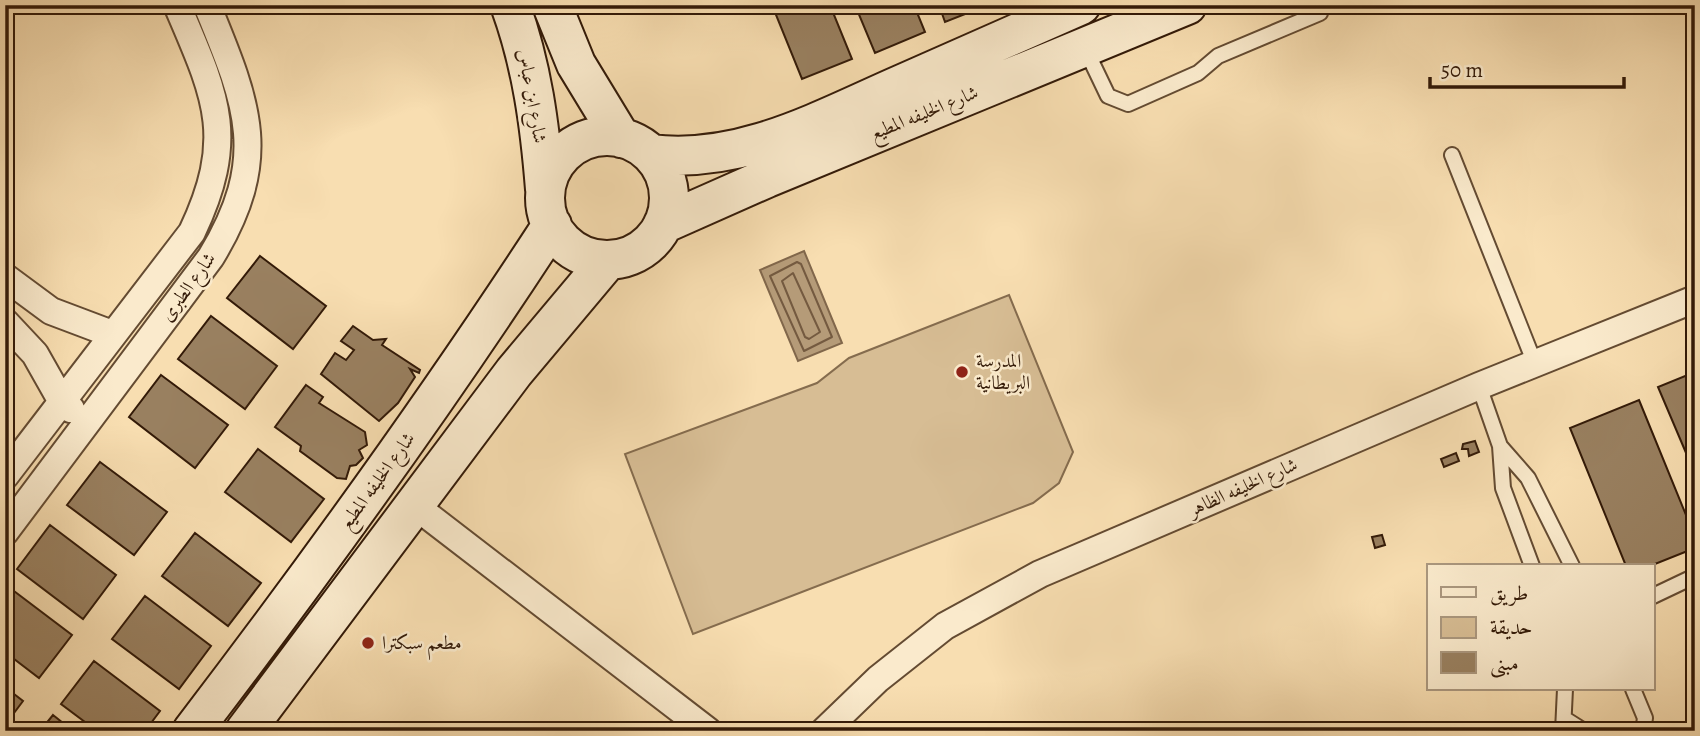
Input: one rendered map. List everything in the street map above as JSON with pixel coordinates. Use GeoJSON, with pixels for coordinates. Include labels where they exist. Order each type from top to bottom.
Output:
{"type":"FeatureCollection","features":[{"type":"Feature","properties":{"kind":"street","name":"شارع الطبرى"},"geometry":{"type":"LineString","coordinates":[[5,476],[192,232],[210,193],[217,159],[218,127],[212,93],[177,5]]}},
{"type":"Feature","properties":{"kind":"street","name":"شارع الطبرى"},"geometry":{"type":"LineString","coordinates":[[5,532],[211,257],[231,224],[244,187],[249,149],[236,75],[207,5]]}},
{"type":"Feature","properties":{"kind":"street","name":"شارع ابن عباس"},"geometry":{"type":"LineString","coordinates":[[510,5],[523,42],[540,125],[549,207]]}},
{"type":"Feature","properties":{"kind":"street"},"geometry":{"type":"LineString","coordinates":[[552,5],[576,64],[636,146],[664,173],[669,195],[659,233],[641,250],[618,260],[608,260],[594,259],[572,250],[549,207],[552,170],[564,154],[581,142],[601,137],[636,146]]}},
{"type":"Feature","properties":{"kind":"street","name":"شارع الخليفه المطيع"},"geometry":{"type":"LineString","coordinates":[[636,146],[677,158],[708,156],[779,138],[1081,5]]}},
{"type":"Feature","properties":{"kind":"street","name":"شارع الخليفه المطيع"},"geometry":{"type":"LineString","coordinates":[[663,224],[767,178],[1187,5]]}},
{"type":"Feature","properties":{"kind":"street","name":"شارع الخليفه المطيع"},"geometry":{"type":"LineString","coordinates":[[192,731],[295,596],[474,346],[549,207]]}},
{"type":"Feature","properties":{"kind":"street"},"geometry":{"type":"LineString","coordinates":[[245,731],[514,372],[608,260]]}},
{"type":"Feature","properties":{"kind":"street"},"geometry":{"type":"LineString","coordinates":[[5,277],[51,311],[112,334]]}},
{"type":"Feature","properties":{"kind":"street","name":"شارع الخليفه الظاهر"},"geometry":{"type":"LineString","coordinates":[[824,731],[878,679],[945,626],[1040,574],[1479,386],[1695,299]]}},
{"type":"Feature","properties":{"kind":"street"},"geometry":{"type":"LineString","coordinates":[[5,322],[35,354],[61,400],[87,423]]}},
{"type":"Feature","properties":{"kind":"street"},"geometry":{"type":"LineString","coordinates":[[414,505],[708,731]]}},
{"type":"Feature","properties":{"kind":"lane"},"geometry":{"type":"LineString","coordinates":[[1692,5],[1695,13]]}},
{"type":"Feature","properties":{"kind":"lane"},"geometry":{"type":"LineString","coordinates":[[1085,47],[1108,96],[1128,104],[1198,73],[1218,56],[1320,13]]}},
{"type":"Feature","properties":{"kind":"lane"},"geometry":{"type":"LineString","coordinates":[[1452,155],[1535,364]]}},
{"type":"Feature","properties":{"kind":"lane"},"geometry":{"type":"LineString","coordinates":[[1479,386],[1500,446],[1503,488],[1531,564]]}},
{"type":"Feature","properties":{"kind":"lane"},"geometry":{"type":"LineString","coordinates":[[1500,446],[1528,478],[1571,564]]}},
{"type":"Feature","properties":{"kind":"lane"},"geometry":{"type":"LineString","coordinates":[[1654,596],[1695,576]]}},
{"type":"Feature","properties":{"kind":"lane"},"geometry":{"type":"LineString","coordinates":[[1565,690],[1564,725],[1584,731]]}},
{"type":"Feature","properties":{"kind":"lane"},"geometry":{"type":"LineString","coordinates":[[1633,690],[1645,719],[1643,731]]}},
{"type":"Feature","properties":{"kind":"green space"},"geometry":{"type":"Polygon","coordinates":[[[1009,295],[1073,452],[1059,483],[1033,503],[693,634],[625,454],[817,383],[849,358],[1009,295]]]}},
{"type":"Feature","properties":{"kind":"water"},"geometry":{"type":"Polygon","coordinates":[[[804,251],[842,343],[798,361],[760,270],[804,251]]]}},
{"type":"Feature","properties":{"kind":"building"},"geometry":{"type":"Polygon","coordinates":[[[772,5],[830,5],[852,59],[802,79],[772,5]]]}},
{"type":"Feature","properties":{"kind":"building"},"geometry":{"type":"Polygon","coordinates":[[[855,5],[914,5],[925,32],[875,53],[855,5]]]}},
{"type":"Feature","properties":{"kind":"building"},"geometry":{"type":"Polygon","coordinates":[[[939,5],[988,5],[945,22],[939,5]]]}},
{"type":"Feature","properties":{"kind":"building"},"geometry":{"type":"Polygon","coordinates":[[[260,256],[326,306],[293,349],[227,298],[260,256]]]}},
{"type":"Feature","properties":{"kind":"building"},"geometry":{"type":"Polygon","coordinates":[[[211,316],[277,366],[245,409],[178,359],[211,316]]]}},
{"type":"Feature","properties":{"kind":"building"},"geometry":{"type":"Polygon","coordinates":[[[353,326],[373,340],[386,339],[382,345],[420,370],[419,373],[410,369],[415,377],[398,403],[379,421],[321,374],[335,353],[346,360],[354,350],[341,341],[353,326]]]}},
{"type":"Feature","properties":{"kind":"building"},"geometry":{"type":"Polygon","coordinates":[[[5,372],[11,384],[11,402],[5,419],[5,372]]]}},
{"type":"Feature","properties":{"kind":"building"},"geometry":{"type":"Polygon","coordinates":[[[1695,372],[1695,474],[1658,387],[1695,372]]]}},
{"type":"Feature","properties":{"kind":"building"},"geometry":{"type":"Polygon","coordinates":[[[161,375],[228,425],[195,468],[129,417],[161,375]]]}},
{"type":"Feature","properties":{"kind":"building"},"geometry":{"type":"Polygon","coordinates":[[[306,385],[323,397],[319,403],[365,432],[367,445],[359,450],[363,458],[356,465],[350,466],[346,479],[337,478],[300,451],[301,446],[275,427],[306,385]]]}},
{"type":"Feature","properties":{"kind":"building"},"geometry":{"type":"Polygon","coordinates":[[[1639,400],[1695,537],[1695,548],[1654,564],[1625,564],[1570,428],[1639,400]]]}},
{"type":"Feature","properties":{"kind":"building"},"geometry":{"type":"Polygon","coordinates":[[[1475,441],[1479,452],[1469,456],[1468,449],[1462,449],[1463,444],[1475,441]]]}},
{"type":"Feature","properties":{"kind":"building"},"geometry":{"type":"Polygon","coordinates":[[[258,449],[324,499],[291,542],[225,492],[258,449]]]}},
{"type":"Feature","properties":{"kind":"building"},"geometry":{"type":"Polygon","coordinates":[[[1456,453],[1459,461],[1444,467],[1441,459],[1456,453]]]}},
{"type":"Feature","properties":{"kind":"building"},"geometry":{"type":"Polygon","coordinates":[[[100,462],[167,512],[134,555],[67,505],[100,462]]]}},
{"type":"Feature","properties":{"kind":"building"},"geometry":{"type":"Polygon","coordinates":[[[50,525],[116,575],[83,619],[17,569],[50,525]]]}},
{"type":"Feature","properties":{"kind":"building"},"geometry":{"type":"Polygon","coordinates":[[[195,533],[261,583],[228,626],[162,576],[195,533]]]}},
{"type":"Feature","properties":{"kind":"building"},"geometry":{"type":"Polygon","coordinates":[[[1382,535],[1385,545],[1375,548],[1372,537],[1382,535]]]}},
{"type":"Feature","properties":{"kind":"building"},"geometry":{"type":"Polygon","coordinates":[[[6,585],[72,635],[39,678],[5,652],[6,585]]]}},
{"type":"Feature","properties":{"kind":"building"},"geometry":{"type":"Polygon","coordinates":[[[145,596],[211,646],[179,689],[112,639],[145,596]]]}},
{"type":"Feature","properties":{"kind":"building"},"geometry":{"type":"Polygon","coordinates":[[[94,661],[160,711],[145,731],[97,731],[61,704],[94,661]]]}},
{"type":"Feature","properties":{"kind":"building"},"geometry":{"type":"Polygon","coordinates":[[[5,687],[23,701],[5,725],[5,687]]]}},
{"type":"Feature","properties":{"kind":"building"},"geometry":{"type":"Polygon","coordinates":[[[53,715],[73,731],[40,731],[53,715]]]}},
{"type":"Feature","properties":{"kind":"place","name":"المدرسة البريطانية"},"geometry":{"type":"Point","coordinates":[962,372]}},
{"type":"Feature","properties":{"kind":"place","name":"مطعم سبكترا"},"geometry":{"type":"Point","coordinates":[368,643]}}]}
